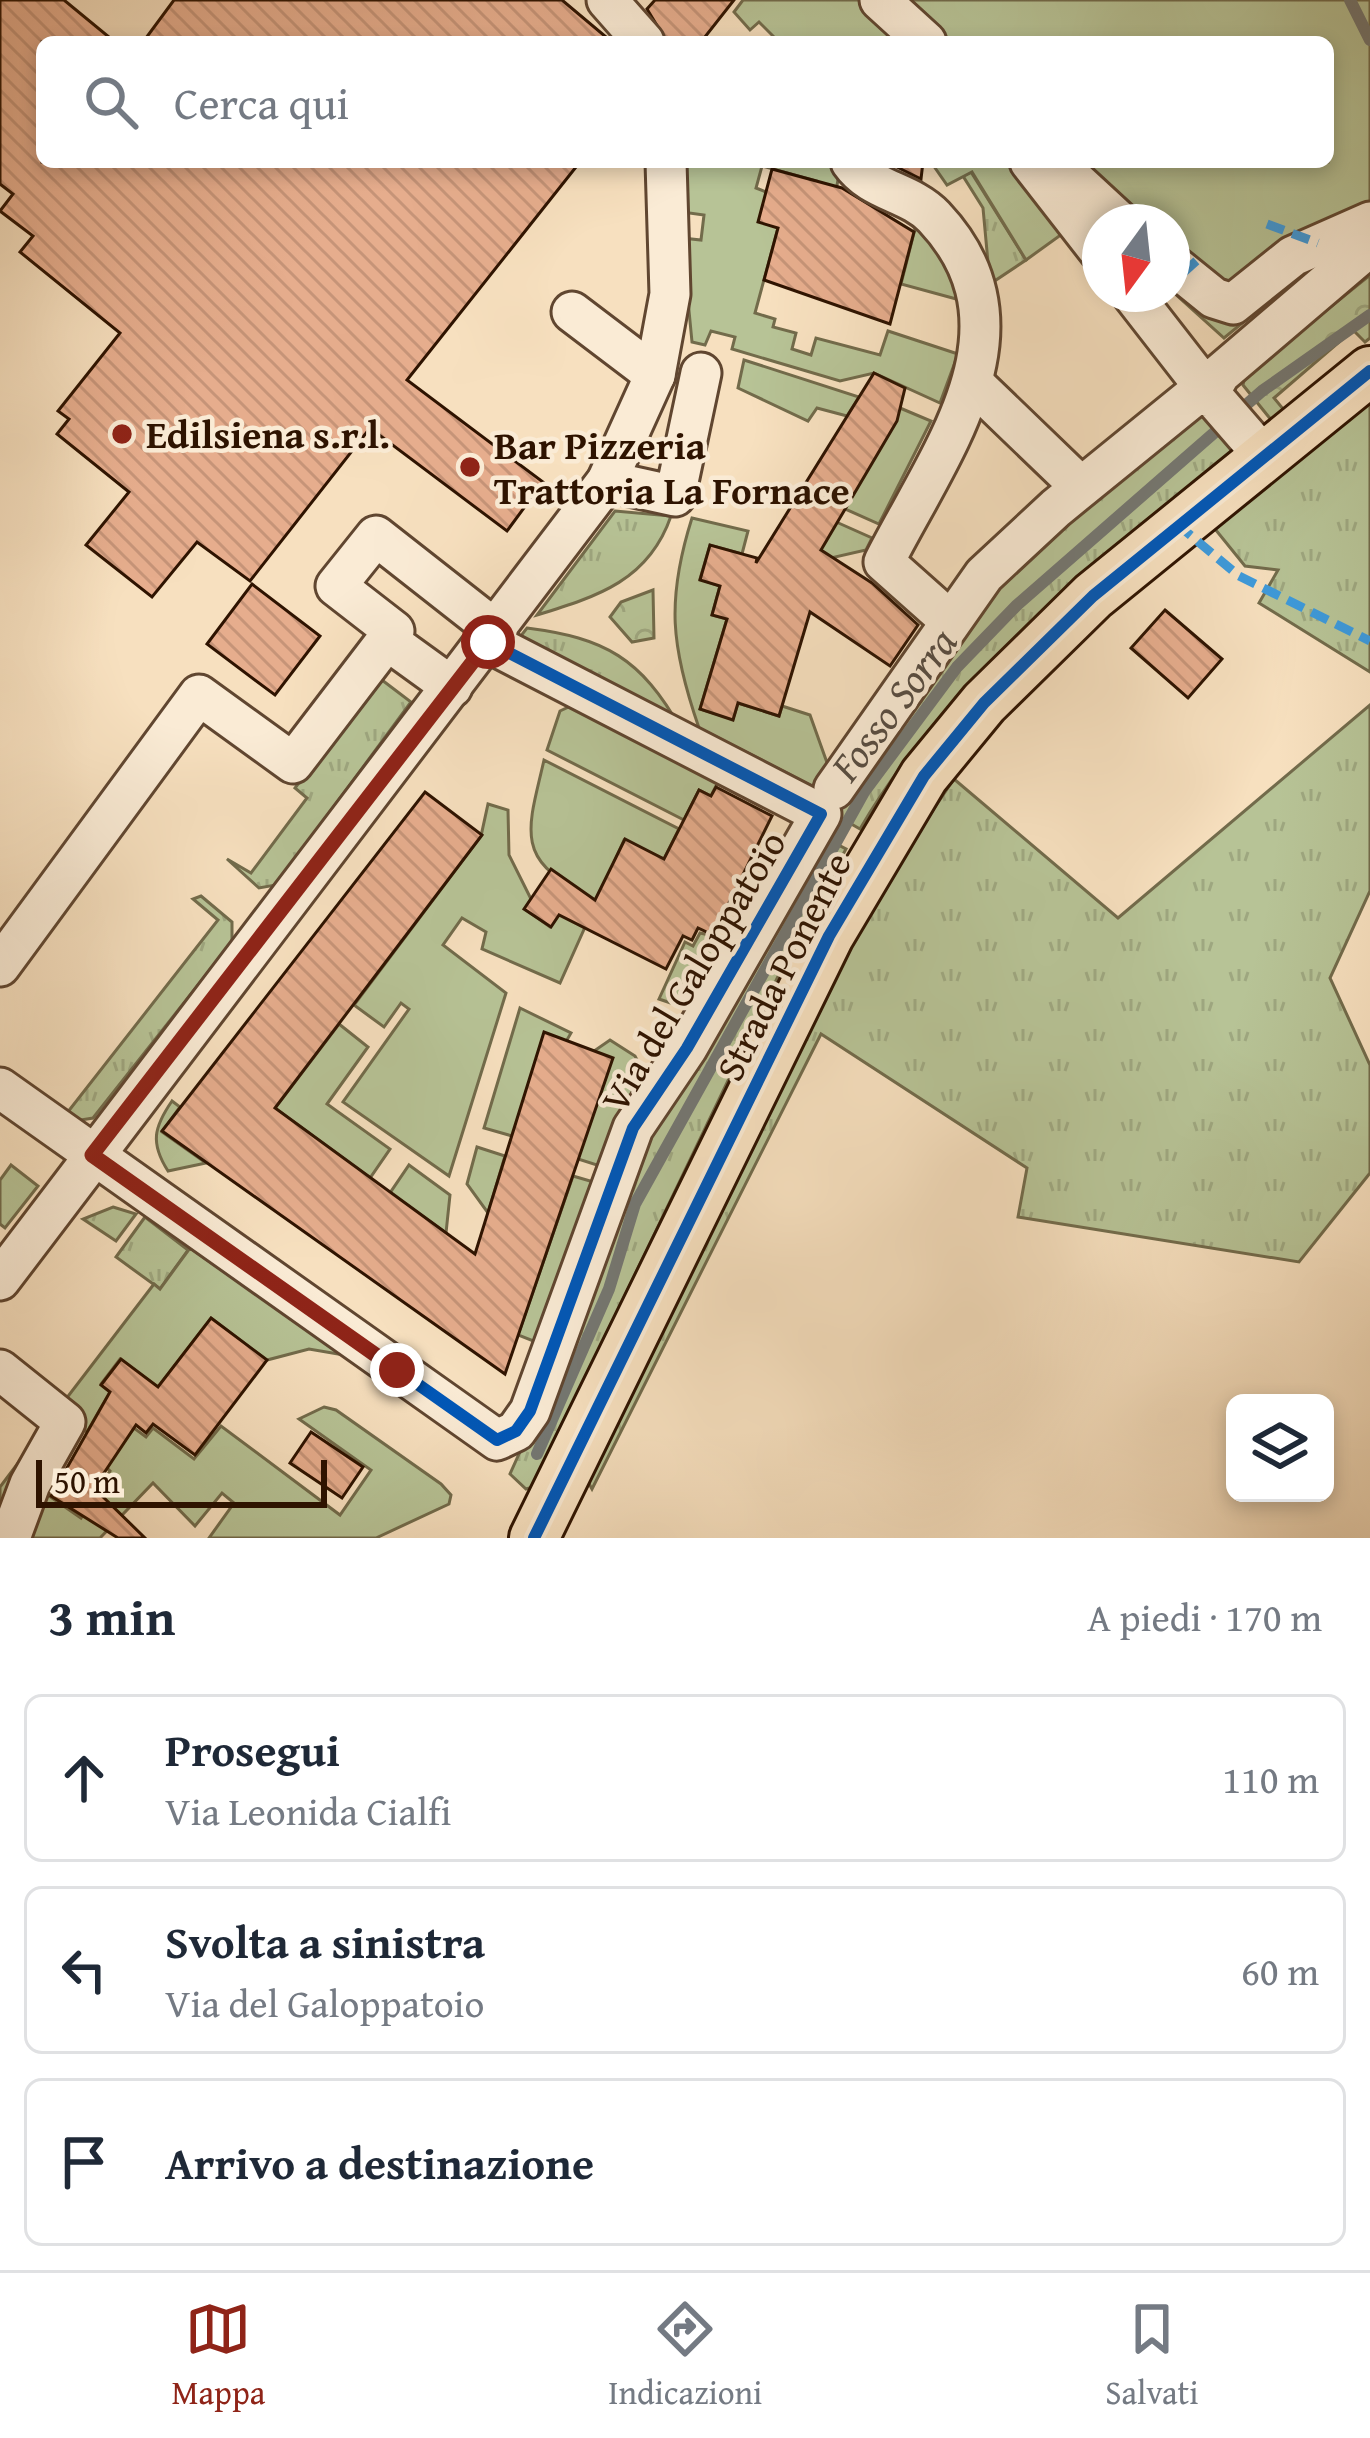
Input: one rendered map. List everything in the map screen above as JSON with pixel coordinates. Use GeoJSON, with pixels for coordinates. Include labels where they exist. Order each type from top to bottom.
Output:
{"type":"FeatureCollection","features":[{"type":"Feature","properties":{"kind":"main road","name":"Strada Ponente"},"geometry":{"type":"LineString","coordinates":[[534,1538],[829,936],[899,811],[984,703],[1058,630],[1256,447],[1370,371]]}},
{"type":"Feature","properties":{"kind":"street"},"geometry":{"type":"LineString","coordinates":[[607,0],[639,36]]}},
{"type":"Feature","properties":{"kind":"street"},"geometry":{"type":"LineString","coordinates":[[880,0],[919,36]]}},
{"type":"Feature","properties":{"kind":"street"},"geometry":{"type":"LineString","coordinates":[[0,1280],[607,482],[655,376],[670,294],[666,168]]}},
{"type":"Feature","properties":{"kind":"street"},"geometry":{"type":"LineString","coordinates":[[857,168],[873,185],[916,202],[953,240],[974,280],[982,315],[983,350],[974,384],[884,562],[948,619]]}},
{"type":"Feature","properties":{"kind":"street"},"geometry":{"type":"LineString","coordinates":[[1035,168],[1082,229]]}},
{"type":"Feature","properties":{"kind":"street"},"geometry":{"type":"LineString","coordinates":[[1062,168],[1100,204]]}},
{"type":"Feature","properties":{"kind":"street"},"geometry":{"type":"LineString","coordinates":[[1190,279],[1214,298],[1233,304],[1293,256],[1370,222]]}},
{"type":"Feature","properties":{"kind":"street"},"geometry":{"type":"LineString","coordinates":[[1214,398],[1220,374],[1370,245]]}},
{"type":"Feature","properties":{"kind":"street"},"geometry":{"type":"LineString","coordinates":[[572,312],[655,376]]}},
{"type":"Feature","properties":{"kind":"street"},"geometry":{"type":"LineString","coordinates":[[1146,312],[1256,447]]}},
{"type":"Feature","properties":{"kind":"street"},"geometry":{"type":"LineString","coordinates":[[607,482],[675,496],[701,373]]}},
{"type":"Feature","properties":{"kind":"street"},"geometry":{"type":"LineString","coordinates":[[974,384],[1081,487]]}},
{"type":"Feature","properties":{"kind":"street"},"geometry":{"type":"LineString","coordinates":[[834,789],[948,619],[1013,545],[1195,394],[1214,398]]}},
{"type":"Feature","properties":{"kind":"street"},"geometry":{"type":"LineString","coordinates":[[0,966],[199,695],[293,764],[394,631],[336,586],[376,536],[492,636]]}},
{"type":"Feature","properties":{"kind":"street","name":"Via del Galoppatoio"},"geometry":{"type":"LineString","coordinates":[[0,1088],[497,1440],[516,1431],[530,1412],[633,1128],[687,1048],[821,814],[492,636]]}},
{"type":"Feature","properties":{"kind":"street"},"geometry":{"type":"LineString","coordinates":[[387,640],[452,687]]}},
{"type":"Feature","properties":{"kind":"street"},"geometry":{"type":"LineString","coordinates":[[0,1370],[65,1422],[30,1484],[10,1538]]}},
{"type":"Feature","properties":{"kind":"green space"},"geometry":{"type":"Polygon","coordinates":[[[743,0],[1370,0],[1370,268],[1285,340],[1257,311],[1224,338],[1190,307],[1190,204],[1082,204],[1082,220],[1026,260],[972,172],[947,185],[935,168],[1334,168],[1334,36],[773,36],[759,22],[750,30],[734,12],[743,0]]]}},
{"type":"Feature","properties":{"kind":"green space"},"geometry":{"type":"Polygon","coordinates":[[[685,168],[761,168],[756,188],[766,192],[778,228],[755,313],[775,319],[773,327],[796,333],[792,349],[811,355],[816,338],[880,355],[888,331],[958,354],[940,403],[874,373],[840,381],[732,349],[735,337],[711,331],[705,345],[692,342],[682,238],[701,240],[704,215],[682,212],[685,168]]]}},
{"type":"Feature","properties":{"kind":"green space"},"geometry":{"type":"Polygon","coordinates":[[[769,168],[840,168],[835,197],[817,181],[769,168]]]}},
{"type":"Feature","properties":{"kind":"green space"},"geometry":{"type":"Polygon","coordinates":[[[971,172],[1026,260],[990,284],[983,208],[963,176],[971,172]]]}},
{"type":"Feature","properties":{"kind":"green space"},"geometry":{"type":"Polygon","coordinates":[[[919,213],[971,303],[901,284],[919,213]]]}},
{"type":"Feature","properties":{"kind":"green space"},"geometry":{"type":"Polygon","coordinates":[[[1370,275],[1370,338],[1365,342],[1353,330],[1274,398],[1284,410],[1272,421],[1243,385],[1245,376],[1370,275]]]}},
{"type":"Feature","properties":{"kind":"green space"},"geometry":{"type":"Polygon","coordinates":[[[744,360],[859,397],[847,416],[817,408],[808,421],[738,388],[744,360]]]}},
{"type":"Feature","properties":{"kind":"green space"},"geometry":{"type":"Polygon","coordinates":[[[1370,399],[1370,672],[1259,603],[1278,570],[1245,566],[1215,529],[1370,399]]]}},
{"type":"Feature","properties":{"kind":"green space"},"geometry":{"type":"Polygon","coordinates":[[[900,408],[931,421],[879,524],[843,508],[900,408]]]}},
{"type":"Feature","properties":{"kind":"green space"},"geometry":{"type":"Polygon","coordinates":[[[1199,416],[1207,417],[1235,452],[1081,578],[982,672],[896,774],[860,829],[834,814],[980,605],[1046,541],[1199,416]]]}},
{"type":"Feature","properties":{"kind":"green space"},"geometry":{"type":"Polygon","coordinates":[[[615,511],[671,516],[650,556],[619,582],[537,615],[615,511]]]}},
{"type":"Feature","properties":{"kind":"green space"},"geometry":{"type":"Polygon","coordinates":[[[692,518],[748,531],[742,554],[710,545],[700,579],[720,586],[712,615],[727,619],[700,709],[733,719],[738,703],[779,716],[782,706],[810,715],[830,771],[820,790],[699,728],[682,673],[675,623],[678,574],[692,518]]]}},
{"type":"Feature","properties":{"kind":"green space"},"geometry":{"type":"Polygon","coordinates":[[[834,521],[872,538],[866,550],[831,558],[809,547],[834,521]]]}},
{"type":"Feature","properties":{"kind":"green space"},"geometry":{"type":"Polygon","coordinates":[[[653,590],[654,638],[632,642],[610,617],[621,602],[653,590]]]}},
{"type":"Feature","properties":{"kind":"green space"},"geometry":{"type":"Polygon","coordinates":[[[527,628],[578,638],[618,656],[651,685],[681,729],[516,642],[527,628]]]}},
{"type":"Feature","properties":{"kind":"green space"},"geometry":{"type":"Polygon","coordinates":[[[378,677],[411,702],[276,885],[259,888],[227,859],[251,873],[307,798],[295,788],[378,677]]]}},
{"type":"Feature","properties":{"kind":"green space"},"geometry":{"type":"Polygon","coordinates":[[[573,705],[719,780],[711,796],[699,790],[684,820],[547,750],[560,711],[573,705]]]}},
{"type":"Feature","properties":{"kind":"green space"},"geometry":{"type":"Polygon","coordinates":[[[1370,705],[1370,891],[1330,978],[1370,1065],[1370,1173],[1299,1262],[1018,1217],[1027,1168],[821,1034],[592,1489],[588,1482],[802,1034],[900,862],[954,779],[1118,918],[1370,705]]]}},
{"type":"Feature","properties":{"kind":"green space"},"geometry":{"type":"Polygon","coordinates":[[[544,760],[679,829],[664,859],[624,840],[560,983],[482,949],[486,932],[462,918],[443,945],[506,993],[449,1176],[343,1102],[409,1009],[401,1003],[384,1027],[354,1005],[481,836],[488,804],[508,810],[509,855],[531,899],[525,909],[550,927],[577,888],[543,864],[531,835],[544,760]]]}},
{"type":"Feature","properties":{"kind":"green space"},"geometry":{"type":"Polygon","coordinates":[[[821,836],[846,849],[783,966],[533,1487],[526,1489],[510,1474],[546,1394],[627,1177],[821,836]]]}},
{"type":"Feature","properties":{"kind":"green space"},"geometry":{"type":"Polygon","coordinates":[[[201,896],[232,922],[232,942],[93,1118],[81,1120],[67,1113],[218,920],[193,899],[201,896]]]}},
{"type":"Feature","properties":{"kind":"green space"},"geometry":{"type":"Polygon","coordinates":[[[700,933],[732,940],[691,1010],[659,999],[685,942],[693,946],[700,933]]]}},
{"type":"Feature","properties":{"kind":"green space"},"geometry":{"type":"Polygon","coordinates":[[[520,1008],[571,1033],[512,1136],[484,1128],[520,1008]]]}},
{"type":"Feature","properties":{"kind":"green space"},"geometry":{"type":"Polygon","coordinates":[[[339,1024],[368,1047],[327,1104],[390,1149],[370,1178],[275,1108],[339,1024]]]}},
{"type":"Feature","properties":{"kind":"green space"},"geometry":{"type":"Polygon","coordinates":[[[610,1040],[635,1056],[643,1071],[603,1167],[578,1159],[594,1051],[610,1040]]]}},
{"type":"Feature","properties":{"kind":"green space"},"geometry":{"type":"Polygon","coordinates":[[[172,1101],[180,1107],[162,1132],[206,1163],[168,1171],[162,1161],[156,1135],[172,1101]]]}},
{"type":"Feature","properties":{"kind":"green space"},"geometry":{"type":"Polygon","coordinates":[[[477,1147],[505,1156],[488,1213],[467,1184],[477,1147]]]}},
{"type":"Feature","properties":{"kind":"green space"},"geometry":{"type":"Polygon","coordinates":[[[11,1165],[38,1186],[5,1228],[0,1224],[0,1180],[11,1165]]]}},
{"type":"Feature","properties":{"kind":"green space"},"geometry":{"type":"Polygon","coordinates":[[[409,1165],[450,1195],[446,1233],[390,1193],[409,1165]]]}},
{"type":"Feature","properties":{"kind":"green space"},"geometry":{"type":"Polygon","coordinates":[[[573,1176],[597,1183],[541,1344],[518,1335],[573,1176]]]}},
{"type":"Feature","properties":{"kind":"green space"},"geometry":{"type":"Polygon","coordinates":[[[113,1207],[136,1214],[116,1241],[83,1219],[113,1207]]]}},
{"type":"Feature","properties":{"kind":"green space"},"geometry":{"type":"Polygon","coordinates":[[[145,1217],[188,1250],[160,1289],[116,1257],[145,1217]]]}},
{"type":"Feature","properties":{"kind":"green space"},"geometry":{"type":"Polygon","coordinates":[[[190,1248],[344,1355],[309,1349],[267,1360],[211,1318],[158,1387],[120,1359],[101,1384],[110,1392],[87,1432],[59,1408],[154,1284],[160,1289],[190,1248]]]}},
{"type":"Feature","properties":{"kind":"green space"},"geometry":{"type":"Polygon","coordinates":[[[324,1407],[336,1410],[441,1484],[451,1495],[449,1504],[376,1538],[209,1538],[234,1503],[222,1493],[195,1526],[153,1483],[100,1538],[0,1538],[0,1487],[45,1427],[42,1491],[81,1518],[110,1471],[105,1466],[134,1428],[146,1437],[153,1428],[194,1459],[221,1426],[340,1515],[371,1470],[299,1419],[324,1407]]]}},
{"type":"Feature","properties":{"kind":"building"},"geometry":{"type":"Polygon","coordinates":[[[0,0],[64,0],[108,36],[36,36],[36,168],[575,168],[407,380],[543,482],[507,531],[370,428],[250,581],[197,542],[152,597],[86,545],[129,492],[57,434],[69,419],[58,411],[120,333],[20,252],[33,236],[0,211],[13,194],[0,184],[0,0]]]}},
{"type":"Feature","properties":{"kind":"building"},"geometry":{"type":"Polygon","coordinates":[[[174,0],[562,0],[605,36],[147,36],[174,0]]]}},
{"type":"Feature","properties":{"kind":"building"},"geometry":{"type":"Polygon","coordinates":[[[655,0],[734,0],[706,36],[663,36],[647,9],[655,0]]]}},
{"type":"Feature","properties":{"kind":"building"},"geometry":{"type":"Polygon","coordinates":[[[899,168],[922,168],[921,179],[899,168]]]}},
{"type":"Feature","properties":{"kind":"building"},"geometry":{"type":"Polygon","coordinates":[[[772,169],[842,188],[914,232],[890,324],[764,280],[778,228],[758,222],[772,169]]]}},
{"type":"Feature","properties":{"kind":"building"},"geometry":{"type":"Polygon","coordinates":[[[874,373],[905,388],[897,421],[821,550],[872,583],[918,625],[890,666],[810,612],[779,716],[738,703],[733,720],[700,709],[727,619],[712,615],[720,586],[700,580],[710,545],[757,558],[756,563],[874,373]]]}},
{"type":"Feature","properties":{"kind":"building"},"geometry":{"type":"Polygon","coordinates":[[[252,584],[320,636],[275,695],[207,644],[252,584]]]}},
{"type":"Feature","properties":{"kind":"building"},"geometry":{"type":"Polygon","coordinates":[[[1165,610],[1222,659],[1188,698],[1131,648],[1165,610]]]}},
{"type":"Feature","properties":{"kind":"building"},"geometry":{"type":"Polygon","coordinates":[[[716,787],[772,816],[713,935],[698,928],[692,940],[683,936],[666,969],[559,915],[551,927],[524,909],[551,869],[595,900],[625,839],[664,859],[699,790],[711,796],[716,787]]]}},
{"type":"Feature","properties":{"kind":"building"},"geometry":{"type":"Polygon","coordinates":[[[425,792],[482,835],[275,1108],[475,1254],[544,1032],[613,1058],[505,1374],[162,1131],[425,792]]]}},
{"type":"Feature","properties":{"kind":"building"},"geometry":{"type":"Polygon","coordinates":[[[211,1318],[267,1360],[195,1455],[153,1424],[146,1433],[136,1425],[94,1488],[145,1538],[118,1538],[51,1496],[110,1392],[101,1385],[121,1359],[158,1387],[211,1318]]]}},
{"type":"Feature","properties":{"kind":"building"},"geometry":{"type":"Polygon","coordinates":[[[311,1432],[363,1467],[342,1498],[290,1463],[311,1432]]]}},
{"type":"Feature","properties":{"kind":"waterway"},"geometry":{"type":"LineString","coordinates":[[1350,0],[1370,40]]}},
{"type":"Feature","properties":{"kind":"waterway","name":"Fosso Sorra"},"geometry":{"type":"LineString","coordinates":[[537,1454],[609,1289],[635,1204],[864,792],[957,667],[1017,605],[1262,391],[1370,315]]}},
{"type":"Feature","properties":{"kind":"marked path"},"geometry":{"type":"LineString","coordinates":[[1267,224],[1318,243]]}},
{"type":"Feature","properties":{"kind":"marked path"},"geometry":{"type":"LineString","coordinates":[[1190,267],[1203,255]]}},
{"type":"Feature","properties":{"kind":"marked path"},"geometry":{"type":"LineString","coordinates":[[1177,524],[1239,576],[1370,641]]}},
{"type":"Feature","properties":{"kind":"cycle path"},"geometry":{"type":"LineString","coordinates":[[534,1538],[829,936],[924,776],[984,703],[1093,596],[1370,371]]}},
{"type":"Feature","properties":{"kind":"cycle path"},"geometry":{"type":"LineString","coordinates":[[92,1155],[497,1440],[516,1431],[530,1411],[633,1128],[687,1048],[821,814],[488,642]]}},
{"type":"Feature","properties":{"kind":"place","name":"Edilsiena s.r.l."},"geometry":{"type":"Point","coordinates":[122,434]}},
{"type":"Feature","properties":{"kind":"place","name":"Bar Pizzeria Trattoria La Fornace"},"geometry":{"type":"Point","coordinates":[470,467]}},
{"type":"Feature","properties":{"kind":"route"},"geometry":{"type":"LineString","coordinates":[[397,1370],[92,1155],[488,642]]}}]}
